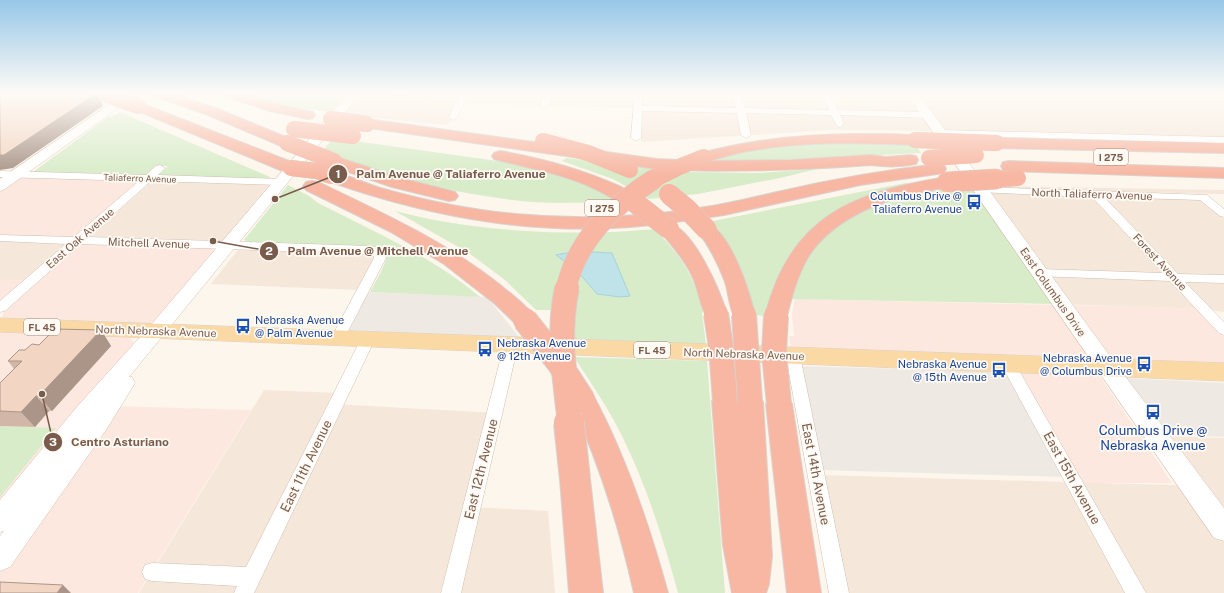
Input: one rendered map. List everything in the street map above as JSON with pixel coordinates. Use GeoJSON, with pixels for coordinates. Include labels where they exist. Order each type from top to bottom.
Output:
{"type":"FeatureCollection","features":[{"type":"Feature","properties":{"kind":"highway","name":"I 275"},"geometry":{"type":"LineString","coordinates":[[183,121],[291,168],[317,171],[333,168],[440,194],[511,205],[584,208],[645,205],[704,198],[873,167],[886,162],[938,170]]}},
{"type":"Feature","properties":{"kind":"highway","name":"I 275"},"geometry":{"type":"LineString","coordinates":[[241,121],[290,136],[333,168],[388,197],[439,209],[506,219],[584,222],[642,220],[704,213],[835,185],[906,172],[938,170],[1005,161],[1224,159]]}},
{"type":"Feature","properties":{"kind":"highway"},"geometry":{"type":"LineString","coordinates":[[368,121],[543,140],[588,153],[630,170],[669,194],[708,230],[732,271],[739,291],[744,314],[738,402]]}},
{"type":"Feature","properties":{"kind":"highway"},"geometry":{"type":"LineString","coordinates":[[368,121],[679,166],[740,168],[871,160],[886,162]]}},
{"type":"Feature","properties":{"kind":"highway"},"geometry":{"type":"LineString","coordinates":[[290,136],[353,136],[507,157],[544,164],[592,180],[633,200],[669,229],[683,244],[696,262],[709,289],[716,314],[721,347],[738,402],[756,556],[749,593]]}},
{"type":"Feature","properties":{"kind":"highway"},"geometry":{"type":"LineString","coordinates":[[586,593],[561,326],[566,288],[575,261],[591,233],[606,215],[623,200],[656,177],[704,157],[745,147],[784,141],[848,138],[915,140],[1005,161],[1193,176],[1224,173]]}},
{"type":"Feature","properties":{"kind":"highway"},"geometry":{"type":"LineString","coordinates":[[804,593],[774,354],[776,316],[785,284],[793,266],[808,244],[820,231],[847,212],[881,196],[909,189],[938,170],[1005,161],[1224,148]]}},
{"type":"Feature","properties":{"kind":"highway"},"geometry":{"type":"LineString","coordinates":[[291,168],[300,180],[417,238],[446,255],[476,277],[525,320],[559,363],[583,400],[598,428],[640,547],[651,593]]}},
{"type":"Feature","properties":{"kind":"main road","name":"North Nebraska Avenue"},"geometry":{"type":"LineString","coordinates":[[0,325],[1224,372]]}},
{"type":"Feature","properties":{"kind":"street"},"geometry":{"type":"LineString","coordinates":[[0,186],[102,121]]}},
{"type":"Feature","properties":{"kind":"street"},"geometry":{"type":"LineString","coordinates":[[0,520],[84,414],[157,331],[332,121]]}},
{"type":"Feature","properties":{"kind":"street"},"geometry":{"type":"LineString","coordinates":[[636,138],[637,121]]}},
{"type":"Feature","properties":{"kind":"street"},"geometry":{"type":"LineString","coordinates":[[744,121],[746,134]]}},
{"type":"Feature","properties":{"kind":"street","name":"East Columbus Drive"},"geometry":{"type":"LineString","coordinates":[[932,121],[1107,368],[1224,529]]}},
{"type":"Feature","properties":{"kind":"street"},"geometry":{"type":"LineString","coordinates":[[941,133],[1224,140]]}},
{"type":"Feature","properties":{"kind":"street","name":"East Oak Avenue"},"geometry":{"type":"LineString","coordinates":[[0,308],[160,168]]}},
{"type":"Feature","properties":{"kind":"street","name":"Taliaferro Avenue"},"geometry":{"type":"LineString","coordinates":[[0,174],[281,182]]}},
{"type":"Feature","properties":{"kind":"street","name":"North Taliaferro Avenue"},"geometry":{"type":"LineString","coordinates":[[981,190],[1203,197],[1224,214]]}},
{"type":"Feature","properties":{"kind":"street","name":"Forest Avenue"},"geometry":{"type":"LineString","coordinates":[[1095,194],[1224,330]]}},
{"type":"Feature","properties":{"kind":"street","name":"Mitchell Avenue"},"geometry":{"type":"LineString","coordinates":[[0,238],[370,250],[379,252],[380,258],[338,338]]}},
{"type":"Feature","properties":{"kind":"street"},"geometry":{"type":"LineString","coordinates":[[1040,273],[1224,279]]}},
{"type":"Feature","properties":{"kind":"street"},"geometry":{"type":"LineString","coordinates":[[0,558],[98,423],[157,331]]}},
{"type":"Feature","properties":{"kind":"street","name":"East 11th Avenue"},"geometry":{"type":"LineString","coordinates":[[248,585],[368,339]]}},
{"type":"Feature","properties":{"kind":"street","name":"East 12th Avenue"},"geometry":{"type":"LineString","coordinates":[[451,593],[511,345]]}},
{"type":"Feature","properties":{"kind":"street","name":"East 14th Avenue"},"geometry":{"type":"LineString","coordinates":[[793,356],[839,593]]}},
{"type":"Feature","properties":{"kind":"street","name":"East 15th Avenue"},"geometry":{"type":"LineString","coordinates":[[1008,364],[1136,593]]}},
{"type":"Feature","properties":{"kind":"street"},"geometry":{"type":"LineString","coordinates":[[152,572],[248,585]]}},
{"type":"Feature","properties":{"kind":"shaded area"},"geometry":{"type":"Polygon","coordinates":[[[405,121],[451,121],[447,125],[405,121]]]}},
{"type":"Feature","properties":{"kind":"shaded area"},"geometry":{"type":"Polygon","coordinates":[[[642,121],[925,121],[932,131],[831,130],[641,142],[642,121]]]}},
{"type":"Feature","properties":{"kind":"shaded area"},"geometry":{"type":"Polygon","coordinates":[[[937,121],[1224,121],[1224,138],[945,131],[937,121]]]}},
{"type":"Feature","properties":{"kind":"shaded area"},"geometry":{"type":"Polygon","coordinates":[[[20,177],[139,180],[74,237],[0,235],[0,191],[20,177]]]}},
{"type":"Feature","properties":{"kind":"shaded area"},"geometry":{"type":"Polygon","coordinates":[[[152,181],[269,185],[224,239],[219,242],[89,237],[152,181]]]}},
{"type":"Feature","properties":{"kind":"shaded area"},"geometry":{"type":"Polygon","coordinates":[[[984,186],[1224,190],[1224,194],[1043,190],[985,188],[984,186]]]}},
{"type":"Feature","properties":{"kind":"shaded area"},"geometry":{"type":"Polygon","coordinates":[[[986,191],[1196,196],[1224,219],[1224,312],[1202,309],[1057,304],[986,191]]]}},
{"type":"Feature","properties":{"kind":"shaded area"},"geometry":{"type":"Polygon","coordinates":[[[0,241],[66,244],[25,280],[0,280],[0,241]]]}},
{"type":"Feature","properties":{"kind":"shaded area"},"geometry":{"type":"Polygon","coordinates":[[[84,244],[210,248],[214,250],[154,321],[149,324],[2,318],[3,313],[77,247],[84,244]]]}},
{"type":"Feature","properties":{"kind":"shaded area"},"geometry":{"type":"Polygon","coordinates":[[[238,250],[377,254],[357,290],[211,284],[238,250]]]}},
{"type":"Feature","properties":{"kind":"shaded area"},"geometry":{"type":"Polygon","coordinates":[[[0,280],[25,280],[0,302],[0,280]]]}},
{"type":"Feature","properties":{"kind":"shaded area"},"geometry":{"type":"Polygon","coordinates":[[[365,292],[487,297],[524,343],[342,336],[365,292]]]}},
{"type":"Feature","properties":{"kind":"shaded area"},"geometry":{"type":"Polygon","coordinates":[[[795,299],[1197,308],[1224,337],[1224,363],[1089,360],[1172,483],[1082,483],[1010,356],[791,347],[789,336],[794,336],[792,314],[795,299]]]}},
{"type":"Feature","properties":{"kind":"shaded area"},"geometry":{"type":"Polygon","coordinates":[[[0,332],[126,337],[130,338],[134,343],[0,508],[0,332]]]}},
{"type":"Feature","properties":{"kind":"shaded area"},"geometry":{"type":"Polygon","coordinates":[[[799,366],[1005,372],[1064,477],[820,470],[799,366]]]}},
{"type":"Feature","properties":{"kind":"shaded area"},"geometry":{"type":"Polygon","coordinates":[[[1125,378],[1224,383],[1224,437],[1166,434],[1125,378]]]}},
{"type":"Feature","properties":{"kind":"shaded area"},"geometry":{"type":"Polygon","coordinates":[[[264,390],[338,393],[333,404],[496,413],[473,507],[548,511],[555,593],[139,593],[264,390]]]}},
{"type":"Feature","properties":{"kind":"shaded area"},"geometry":{"type":"Polygon","coordinates":[[[112,406],[251,410],[138,593],[0,593],[0,563],[112,406]]]}},
{"type":"Feature","properties":{"kind":"shaded area"},"geometry":{"type":"Polygon","coordinates":[[[1166,436],[1224,438],[1224,593],[847,593],[822,475],[1203,486],[1166,436]]]}},
{"type":"Feature","properties":{"kind":"green space"},"geometry":{"type":"Polygon","coordinates":[[[103,121],[140,121],[270,177],[268,179],[158,175],[168,166],[156,166],[145,175],[33,172],[103,121]]]}},
{"type":"Feature","properties":{"kind":"green space"},"geometry":{"type":"Polygon","coordinates":[[[333,138],[512,163],[565,178],[616,199],[609,202],[570,203],[531,202],[481,196],[412,181],[367,168],[322,152],[333,138]]]}},
{"type":"Feature","properties":{"kind":"green space"},"geometry":{"type":"Polygon","coordinates":[[[818,142],[915,144],[921,153],[714,163],[707,160],[774,146],[818,142]]]}},
{"type":"Feature","properties":{"kind":"green space"},"geometry":{"type":"Polygon","coordinates":[[[566,158],[687,172],[757,173],[817,169],[780,178],[698,194],[649,199],[613,179],[562,161],[566,158]]]}},
{"type":"Feature","properties":{"kind":"green space"},"geometry":{"type":"Polygon","coordinates":[[[906,183],[909,185],[812,230],[793,251],[785,264],[772,294],[767,316],[752,315],[708,222],[906,183]]]}},
{"type":"Feature","properties":{"kind":"green space"},"geometry":{"type":"Polygon","coordinates":[[[288,185],[309,196],[318,203],[422,257],[462,282],[480,297],[370,292],[386,260],[385,252],[377,247],[248,242],[244,240],[288,185]]]}},
{"type":"Feature","properties":{"kind":"green space"},"geometry":{"type":"Polygon","coordinates":[[[974,186],[1057,304],[789,299],[801,269],[817,245],[837,226],[860,212],[886,202],[914,194],[974,186]]]}},
{"type":"Feature","properties":{"kind":"green space"},"geometry":{"type":"Polygon","coordinates":[[[395,211],[458,224],[524,231],[591,233],[655,229],[672,247],[691,276],[696,287],[703,311],[706,345],[570,341],[569,310],[536,310],[505,280],[469,253],[395,211]],[[556,255],[578,272],[597,294],[620,297],[556,255]]]}},
{"type":"Feature","properties":{"kind":"green space"},"geometry":{"type":"Polygon","coordinates":[[[574,357],[707,361],[725,593],[678,593],[654,514],[632,457],[600,396],[574,357]]]}},
{"type":"Feature","properties":{"kind":"green space"},"geometry":{"type":"Polygon","coordinates":[[[0,426],[56,428],[0,497],[0,426]]]}},
{"type":"Feature","properties":{"kind":"water"},"geometry":{"type":"Polygon","coordinates":[[[593,252],[612,253],[630,296],[620,297],[597,294],[578,272],[556,255],[593,252]]]}},
{"type":"Feature","properties":{"kind":"building"},"geometry":{"type":"Polygon","coordinates":[[[0,121],[55,121],[4,155],[0,155],[0,121]]]}},
{"type":"Feature","properties":{"kind":"building"},"geometry":{"type":"Polygon","coordinates":[[[55,329],[101,330],[39,396],[36,396],[21,412],[0,411],[0,383],[22,361],[8,361],[19,350],[25,350],[32,344],[39,345],[55,329]]]}},
{"type":"Feature","properties":{"kind":"building"},"geometry":{"type":"Polygon","coordinates":[[[0,582],[63,585],[57,593],[0,593],[0,582]]]}},
{"type":"Feature","properties":{"kind":"place","name":"Palm Avenue @ Taliaferro Avenue"},"geometry":{"type":"Point","coordinates":[275,199]}},
{"type":"Feature","properties":{"kind":"place","name":"Columbus Drive @ Taliaferro Avenue"},"geometry":{"type":"Point","coordinates":[974,202]}},
{"type":"Feature","properties":{"kind":"place","name":"Palm Avenue @ Mitchell Avenue"},"geometry":{"type":"Point","coordinates":[213,241]}},
{"type":"Feature","properties":{"kind":"place","name":"Nebraska Avenue @ Palm Avenue"},"geometry":{"type":"Point","coordinates":[243,326]}},
{"type":"Feature","properties":{"kind":"place","name":"Nebraska Avenue @ 12th Avenue"},"geometry":{"type":"Point","coordinates":[485,349]}},
{"type":"Feature","properties":{"kind":"place","name":"Nebraska Avenue @ Columbus Drive"},"geometry":{"type":"Point","coordinates":[1144,364]}},
{"type":"Feature","properties":{"kind":"place","name":"Nebraska Avenue @ 15th Avenue"},"geometry":{"type":"Point","coordinates":[999,370]}},
{"type":"Feature","properties":{"kind":"place","name":"Centro Asturiano"},"geometry":{"type":"Point","coordinates":[42,394]}},
{"type":"Feature","properties":{"kind":"place","name":"Columbus Drive @ Nebraska Avenue"},"geometry":{"type":"Point","coordinates":[1153,412]}}]}
